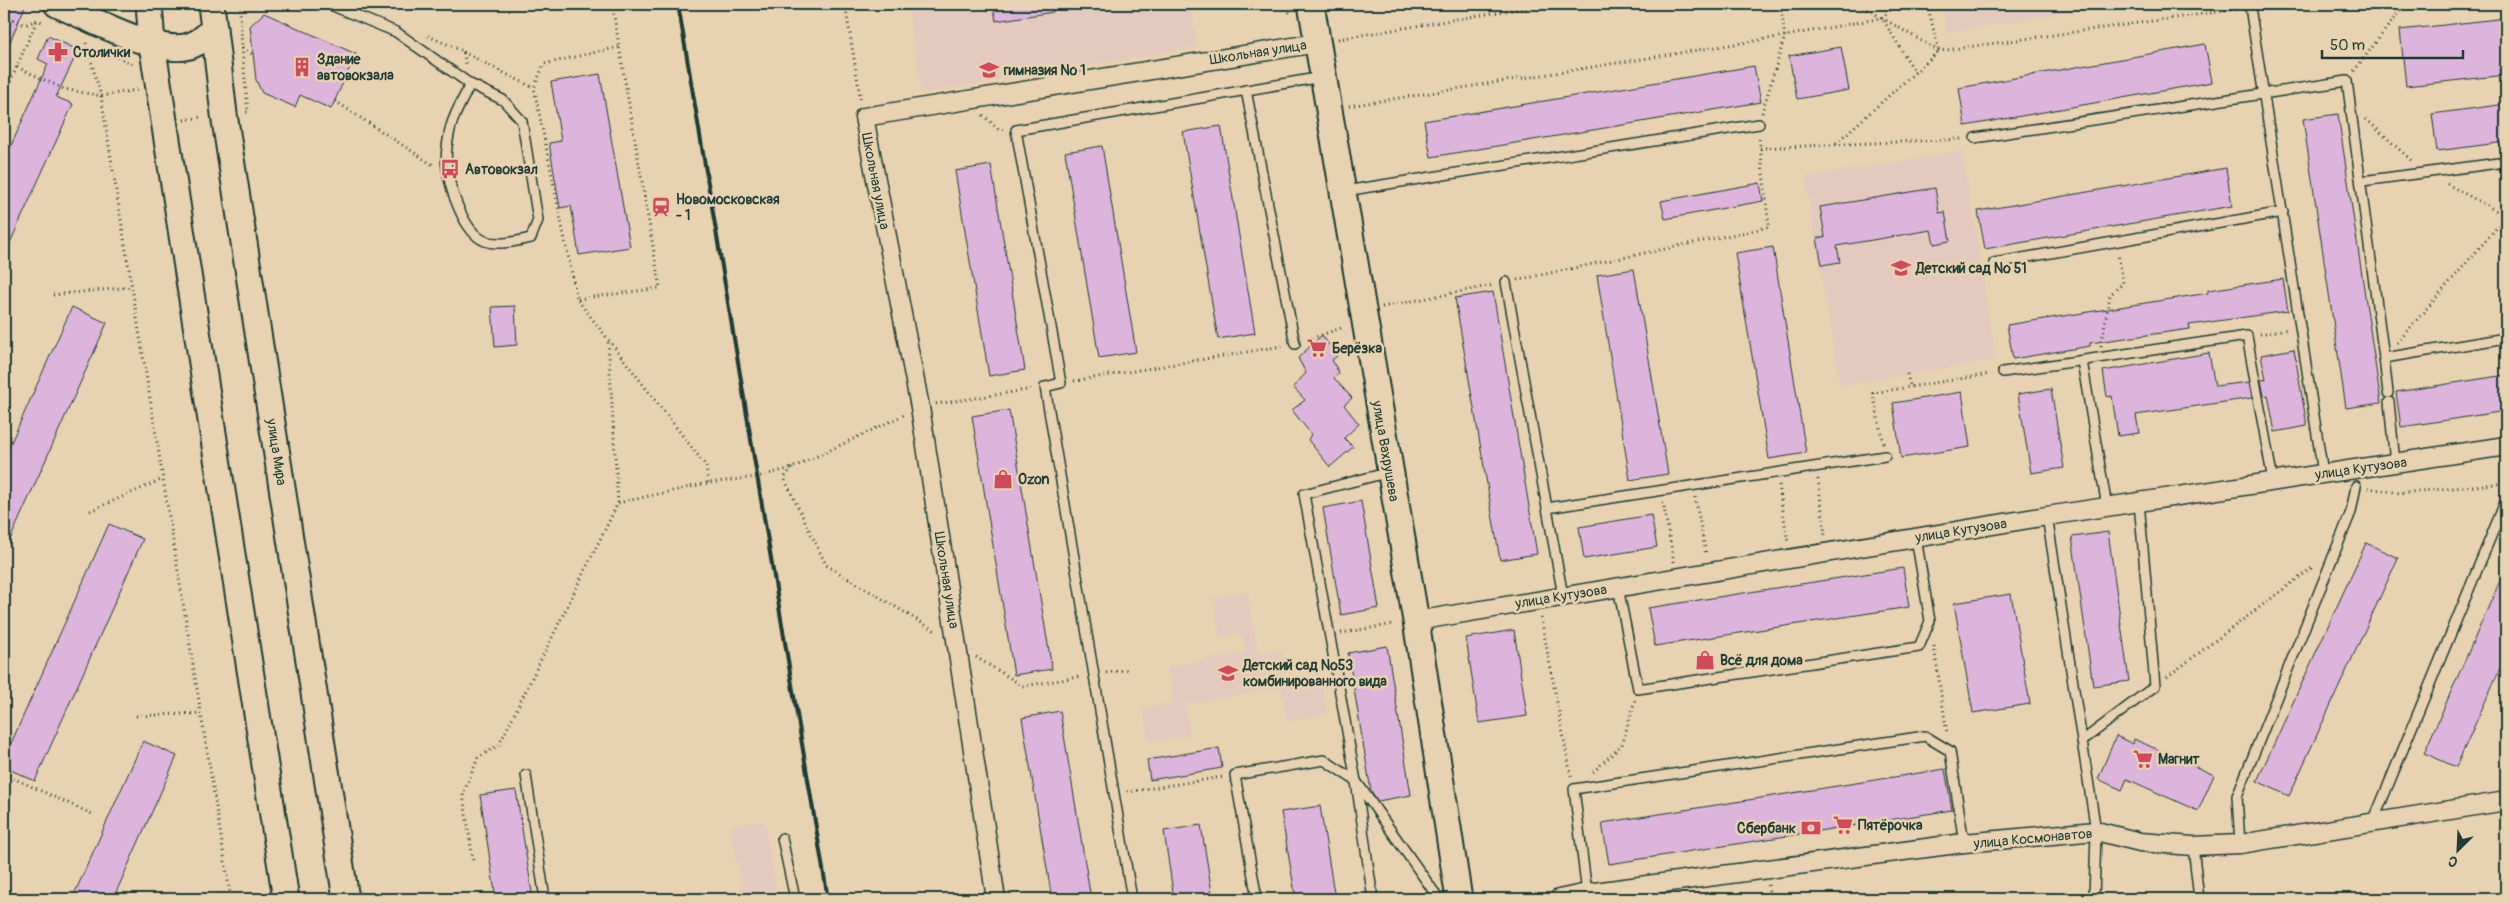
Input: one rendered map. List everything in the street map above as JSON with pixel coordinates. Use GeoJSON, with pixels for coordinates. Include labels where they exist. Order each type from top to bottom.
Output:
{"type":"FeatureCollection","features":[{"type":"Feature","properties":{"kind":"main road"},"geometry":{"type":"LineString","coordinates":[[149,4],[148,16],[152,44],[286,899]]}},
{"type":"Feature","properties":{"kind":"main road","name":"улица Мира"},"geometry":{"type":"LineString","coordinates":[[211,4],[226,124],[346,899]]}},
{"type":"Feature","properties":{"kind":"main road","name":"улица Вахрушева"},"geometry":{"type":"LineString","coordinates":[[1311,4],[1416,621],[1459,899]]}},
{"type":"Feature","properties":{"kind":"main road"},"geometry":{"type":"LineString","coordinates":[[51,14],[152,44],[184,48],[200,42],[214,29]]}},
{"type":"Feature","properties":{"kind":"street","name":"Школьная улица"},"geometry":{"type":"LineString","coordinates":[[996,899],[922,416],[864,116],[1317,43]]}},
{"type":"Feature","properties":{"kind":"street","name":"улица Кутузова"},"geometry":{"type":"LineString","coordinates":[[1416,621],[2047,516],[2273,480],[2506,446]]}},
{"type":"Feature","properties":{"kind":"street","name":"улица Космонавтов"},"geometry":{"type":"LineString","coordinates":[[1559,899],[1587,893],[1964,844],[2096,831],[2140,842],[2192,846],[2240,844],[2506,801]]}},
{"type":"Feature","properties":{"kind":"lane"},"geometry":{"type":"LineString","coordinates":[[328,4],[396,32],[470,84],[503,100],[522,121],[538,220],[531,238],[512,242],[486,242],[470,230],[460,211],[447,168],[451,126],[470,84]]}},
{"type":"Feature","properties":{"kind":"lane"},"geometry":{"type":"LineString","coordinates":[[2250,7],[2323,473]]}},
{"type":"Feature","properties":{"kind":"lane"},"geometry":{"type":"LineString","coordinates":[[1132,899],[1046,387],[1061,383],[1016,130],[1322,77]]}},
{"type":"Feature","properties":{"kind":"lane"},"geometry":{"type":"LineString","coordinates":[[1975,138],[2347,81],[2362,180],[2395,463]]}},
{"type":"Feature","properties":{"kind":"lane"},"geometry":{"type":"LineString","coordinates":[[1246,90],[1296,344]]}},
{"type":"Feature","properties":{"kind":"lane"},"geometry":{"type":"LineString","coordinates":[[1342,192],[1759,124]]}},
{"type":"Feature","properties":{"kind":"lane"},"geometry":{"type":"LineString","coordinates":[[2362,180],[2506,162]]}},
{"type":"Feature","properties":{"kind":"lane"},"geometry":{"type":"LineString","coordinates":[[1994,263],[2283,212]]}},
{"type":"Feature","properties":{"kind":"lane"},"geometry":{"type":"LineString","coordinates":[[1506,282],[1562,596]]}},
{"type":"Feature","properties":{"kind":"lane"},"geometry":{"type":"LineString","coordinates":[[2003,372],[2247,336],[2273,480]]}},
{"type":"Feature","properties":{"kind":"lane"},"geometry":{"type":"LineString","coordinates":[[2384,358],[2506,338]]}},
{"type":"Feature","properties":{"kind":"lane"},"geometry":{"type":"LineString","coordinates":[[2082,361],[2107,507]]}},
{"type":"Feature","properties":{"kind":"lane"},"geometry":{"type":"LineString","coordinates":[[1547,508],[1692,484],[1885,456]]}},
{"type":"Feature","properties":{"kind":"lane"},"geometry":{"type":"LineString","coordinates":[[1373,899],[1356,781],[1304,494],[1390,472]]}},
{"type":"Feature","properties":{"kind":"lane"},"geometry":{"type":"LineString","coordinates":[[2240,844],[2237,796],[2351,512],[2356,486]]}},
{"type":"Feature","properties":{"kind":"lane"},"geometry":{"type":"LineString","coordinates":[[2373,823],[2506,500]]}},
{"type":"Feature","properties":{"kind":"lane"},"geometry":{"type":"LineString","coordinates":[[2082,741],[2155,686],[2138,502]]}},
{"type":"Feature","properties":{"kind":"lane"},"geometry":{"type":"LineString","coordinates":[[2047,516],[2096,831],[2094,899]]}},
{"type":"Feature","properties":{"kind":"lane"},"geometry":{"type":"LineString","coordinates":[[1618,587],[1638,689],[1919,647],[1930,621],[1916,538]]}},
{"type":"Feature","properties":{"kind":"lane"},"geometry":{"type":"LineString","coordinates":[[1587,893],[1574,789],[1924,736],[1950,750],[1964,844]]}},
{"type":"Feature","properties":{"kind":"lane"},"geometry":{"type":"LineString","coordinates":[[1256,899],[1235,775],[1324,760],[1356,781],[1439,899]]}},
{"type":"Feature","properties":{"kind":"lane"},"geometry":{"type":"LineString","coordinates":[[526,775],[545,899]]}},
{"type":"Feature","properties":{"kind":"lane"},"geometry":{"type":"LineString","coordinates":[[782,838],[795,899]]}},
{"type":"Feature","properties":{"kind":"lane"},"geometry":{"type":"LineString","coordinates":[[2192,846],[2199,899]]}},
{"type":"Feature","properties":{"kind":"path"},"geometry":{"type":"LineString","coordinates":[[243,4],[240,10],[242,48],[252,54]]}},
{"type":"Feature","properties":{"kind":"path"},"geometry":{"type":"LineString","coordinates":[[577,299],[660,288],[612,4]]}},
{"type":"Feature","properties":{"kind":"path"},"geometry":{"type":"LineString","coordinates":[[845,4],[864,116]]}},
{"type":"Feature","properties":{"kind":"path","name":"Школьная улица"},"geometry":{"type":"LineString","coordinates":[[1317,43],[1547,4]]}},
{"type":"Feature","properties":{"kind":"path"},"geometry":{"type":"LineString","coordinates":[[1061,383],[1296,344],[1344,327],[1343,314],[1770,227],[1760,148],[1759,124],[1785,36],[1780,4]]}},
{"type":"Feature","properties":{"kind":"path"},"geometry":{"type":"LineString","coordinates":[[1859,4],[1939,51]]}},
{"type":"Feature","properties":{"kind":"path"},"geometry":{"type":"LineString","coordinates":[[1328,110],[1785,36],[1882,18],[1896,4]]}},
{"type":"Feature","properties":{"kind":"path"},"geometry":{"type":"LineString","coordinates":[[1927,4],[1939,51]]}},
{"type":"Feature","properties":{"kind":"path"},"geometry":{"type":"LineString","coordinates":[[1836,143],[1939,51],[2273,4]]}},
{"type":"Feature","properties":{"kind":"path"},"geometry":{"type":"LineString","coordinates":[[2347,81],[2405,4]]}},
{"type":"Feature","properties":{"kind":"path"},"geometry":{"type":"LineString","coordinates":[[4,15],[25,24],[51,14]]}},
{"type":"Feature","properties":{"kind":"path"},"geometry":{"type":"LineString","coordinates":[[1882,18],[1915,72]]}},
{"type":"Feature","properties":{"kind":"path"},"geometry":{"type":"LineString","coordinates":[[6,90],[37,20]]}},
{"type":"Feature","properties":{"kind":"path"},"geometry":{"type":"LineString","coordinates":[[80,40],[88,43],[101,96],[231,899]]}},
{"type":"Feature","properties":{"kind":"path"},"geometry":{"type":"LineString","coordinates":[[619,47],[544,64],[534,88],[577,299],[706,466],[708,484]]}},
{"type":"Feature","properties":{"kind":"path"},"geometry":{"type":"LineString","coordinates":[[463,51],[534,88]]}},
{"type":"Feature","properties":{"kind":"path"},"geometry":{"type":"LineString","coordinates":[[17,67],[64,89],[101,96],[137,90]]}},
{"type":"Feature","properties":{"kind":"path"},"geometry":{"type":"LineString","coordinates":[[968,100],[999,130],[1016,130]]}},
{"type":"Feature","properties":{"kind":"path"},"geometry":{"type":"LineString","coordinates":[[335,101],[449,176]]}},
{"type":"Feature","properties":{"kind":"path"},"geometry":{"type":"LineString","coordinates":[[1760,148],[1975,138]]}},
{"type":"Feature","properties":{"kind":"path"},"geometry":{"type":"LineString","coordinates":[[2384,358],[2506,217]]}},
{"type":"Feature","properties":{"kind":"path"},"geometry":{"type":"LineString","coordinates":[[2099,358],[2110,295],[2123,283],[2116,242]]}},
{"type":"Feature","properties":{"kind":"path"},"geometry":{"type":"LineString","coordinates":[[53,295],[132,287]]}},
{"type":"Feature","properties":{"kind":"path"},"geometry":{"type":"LineString","coordinates":[[2247,336],[2300,327]]}},
{"type":"Feature","properties":{"kind":"path"},"geometry":{"type":"LineString","coordinates":[[473,860],[463,794],[478,758],[499,745],[618,503],[608,340]]}},
{"type":"Feature","properties":{"kind":"path"},"geometry":{"type":"LineString","coordinates":[[1885,456],[1873,393],[1910,385],[2003,372]]}},
{"type":"Feature","properties":{"kind":"path"},"geometry":{"type":"LineString","coordinates":[[1907,374],[1910,385]]}},
{"type":"Feature","properties":{"kind":"path"},"geometry":{"type":"LineString","coordinates":[[1816,466],[1828,552]]}},
{"type":"Feature","properties":{"kind":"path"},"geometry":{"type":"LineString","coordinates":[[618,503],[708,484],[742,480],[792,468]]}},
{"type":"Feature","properties":{"kind":"path"},"geometry":{"type":"LineString","coordinates":[[1777,472],[1790,559]]}},
{"type":"Feature","properties":{"kind":"path"},"geometry":{"type":"LineString","coordinates":[[90,511],[163,479]]}},
{"type":"Feature","properties":{"kind":"path"},"geometry":{"type":"LineString","coordinates":[[2356,486],[2399,493],[2506,483]]}},
{"type":"Feature","properties":{"kind":"path"},"geometry":{"type":"LineString","coordinates":[[1692,484],[1710,572]]}},
{"type":"Feature","properties":{"kind":"path"},"geometry":{"type":"LineString","coordinates":[[1660,489],[1677,577]]}},
{"type":"Feature","properties":{"kind":"path"},"geometry":{"type":"LineString","coordinates":[[2155,686],[2336,550]]}},
{"type":"Feature","properties":{"kind":"path"},"geometry":{"type":"LineString","coordinates":[[1538,600],[1574,789]]}},
{"type":"Feature","properties":{"kind":"path"},"geometry":{"type":"LineString","coordinates":[[1329,635],[1416,621]]}},
{"type":"Feature","properties":{"kind":"path"},"geometry":{"type":"LineString","coordinates":[[1930,621],[1950,750]]}},
{"type":"Feature","properties":{"kind":"path"},"geometry":{"type":"LineString","coordinates":[[1574,789],[1622,745],[1638,689]]}},
{"type":"Feature","properties":{"kind":"path"},"geometry":{"type":"LineString","coordinates":[[136,716],[201,713]]}},
{"type":"Feature","properties":{"kind":"path"},"geometry":{"type":"LineString","coordinates":[[4,774],[92,814]]}},
{"type":"Feature","properties":{"kind":"path"},"geometry":{"type":"LineString","coordinates":[[1114,794],[1235,775]]}},
{"type":"Feature","properties":{"kind":"shaded area","name":"гимназия № 1"},"geometry":{"type":"Polygon","coordinates":[[[907,4],[1190,4],[1197,47],[922,93],[907,4]]]}},
{"type":"Feature","properties":{"kind":"shaded area"},"geometry":{"type":"Polygon","coordinates":[[[1943,4],[2112,4],[1947,33],[1943,4]]]}},
{"type":"Feature","properties":{"kind":"shaded area","name":"Детский сад № 51"},"geometry":{"type":"Polygon","coordinates":[[[1962,151],[1996,360],[1840,385],[1805,177],[1962,151]]]}},
{"type":"Feature","properties":{"kind":"shaded area","name":"Детский сад №53 комбинированного вида"},"geometry":{"type":"Polygon","coordinates":[[[1247,592],[1258,654],[1282,650],[1288,684],[1321,679],[1327,714],[1287,721],[1281,688],[1185,704],[1190,736],[1149,742],[1143,708],[1174,703],[1168,667],[1246,653],[1242,634],[1220,637],[1213,598],[1247,592]]]}},
{"type":"Feature","properties":{"kind":"shaded area"},"geometry":{"type":"Polygon","coordinates":[[[764,821],[778,899],[744,899],[730,826],[764,821]]]}},
{"type":"Feature","properties":{"kind":"building"},"geometry":{"type":"Polygon","coordinates":[[[4,4],[26,4],[4,56],[4,4]]]}},
{"type":"Feature","properties":{"kind":"building","name":"гимназия № 1"},"geometry":{"type":"Polygon","coordinates":[[[993,4],[1053,4],[1053,12],[996,21],[993,4]]]}},
{"type":"Feature","properties":{"kind":"building","name":"Здание автовокзала"},"geometry":{"type":"Polygon","coordinates":[[[264,13],[356,54],[331,109],[300,95],[295,107],[262,93],[256,80],[250,26],[264,13]]]}},
{"type":"Feature","properties":{"kind":"building"},"geometry":{"type":"Polygon","coordinates":[[[2506,18],[2506,75],[2406,86],[2400,30],[2506,18]]]}},
{"type":"Feature","properties":{"kind":"building"},"geometry":{"type":"Polygon","coordinates":[[[48,36],[74,48],[76,55],[56,97],[73,104],[4,256],[4,161],[48,64],[38,59],[48,36]]]}},
{"type":"Feature","properties":{"kind":"building"},"geometry":{"type":"Polygon","coordinates":[[[2205,44],[2212,82],[1965,126],[1959,88],[2205,44]]]}},
{"type":"Feature","properties":{"kind":"building"},"geometry":{"type":"Polygon","coordinates":[[[1841,47],[1849,90],[1797,99],[1789,56],[1841,47]]]}},
{"type":"Feature","properties":{"kind":"building"},"geometry":{"type":"Polygon","coordinates":[[[1754,66],[1761,102],[1431,157],[1424,121],[1754,66]]]}},
{"type":"Feature","properties":{"kind":"building"},"geometry":{"type":"Polygon","coordinates":[[[600,74],[630,247],[579,255],[571,206],[560,208],[549,143],[561,141],[551,82],[600,74]]]}},
{"type":"Feature","properties":{"kind":"building"},"geometry":{"type":"Polygon","coordinates":[[[2506,104],[2506,142],[2437,151],[2432,114],[2506,104]]]}},
{"type":"Feature","properties":{"kind":"building"},"geometry":{"type":"Polygon","coordinates":[[[2338,114],[2381,403],[2346,408],[2303,119],[2338,114]]]}},
{"type":"Feature","properties":{"kind":"building"},"geometry":{"type":"Polygon","coordinates":[[[1221,126],[1255,333],[1218,339],[1183,132],[1221,126]]]}},
{"type":"Feature","properties":{"kind":"building"},"geometry":{"type":"Polygon","coordinates":[[[1102,146],[1136,352],[1099,358],[1065,152],[1102,146]]]}},
{"type":"Feature","properties":{"kind":"building"},"geometry":{"type":"Polygon","coordinates":[[[991,165],[1025,370],[989,376],[955,171],[991,165]]]}},
{"type":"Feature","properties":{"kind":"building"},"geometry":{"type":"Polygon","coordinates":[[[2226,168],[2232,206],[1985,249],[1978,211],[2226,168]]]}},
{"type":"Feature","properties":{"kind":"building"},"geometry":{"type":"Polygon","coordinates":[[[1760,183],[1763,201],[1665,219],[1661,201],[1760,183]]]}},
{"type":"Feature","properties":{"kind":"building"},"geometry":{"type":"Polygon","coordinates":[[[1935,188],[1939,213],[1945,212],[1950,241],[1934,244],[1931,230],[1837,246],[1840,262],[1822,265],[1817,238],[1825,237],[1820,207],[1935,188]]]}},
{"type":"Feature","properties":{"kind":"building"},"geometry":{"type":"Polygon","coordinates":[[[1773,247],[1806,453],[1769,459],[1735,253],[1773,247]]]}},
{"type":"Feature","properties":{"kind":"building"},"geometry":{"type":"Polygon","coordinates":[[[1634,269],[1668,474],[1630,480],[1597,275],[1634,269]]]}},
{"type":"Feature","properties":{"kind":"building"},"geometry":{"type":"Polygon","coordinates":[[[2283,279],[2288,311],[2189,325],[2190,329],[2090,343],[2090,346],[2013,359],[2007,325],[2283,279]]]}},
{"type":"Feature","properties":{"kind":"building"},"geometry":{"type":"Polygon","coordinates":[[[1493,292],[1537,554],[1500,560],[1455,298],[1493,292]]]}},
{"type":"Feature","properties":{"kind":"building"},"geometry":{"type":"Polygon","coordinates":[[[515,306],[517,345],[495,347],[492,307],[515,306]]]}},
{"type":"Feature","properties":{"kind":"building"},"geometry":{"type":"Polygon","coordinates":[[[72,307],[107,323],[4,553],[4,458],[72,307]]]}},
{"type":"Feature","properties":{"kind":"building"},"geometry":{"type":"Polygon","coordinates":[[[1322,335],[1337,356],[1332,360],[1339,373],[1334,378],[1352,398],[1344,405],[1359,424],[1344,438],[1353,447],[1330,467],[1308,440],[1311,434],[1292,410],[1305,400],[1293,387],[1306,373],[1298,358],[1322,335]]]}},
{"type":"Feature","properties":{"kind":"building"},"geometry":{"type":"Polygon","coordinates":[[[2294,349],[2307,426],[2275,432],[2268,395],[2264,396],[2261,380],[2266,379],[2261,355],[2294,349]]]}},
{"type":"Feature","properties":{"kind":"building"},"geometry":{"type":"Polygon","coordinates":[[[2209,353],[2215,386],[2249,382],[2252,398],[2136,415],[2139,433],[2118,436],[2112,396],[2107,397],[2103,371],[2209,353]]]}},
{"type":"Feature","properties":{"kind":"building"},"geometry":{"type":"Polygon","coordinates":[[[2506,375],[2506,411],[2401,427],[2396,392],[2506,375]]]}},
{"type":"Feature","properties":{"kind":"building"},"geometry":{"type":"Polygon","coordinates":[[[2051,389],[2064,468],[2031,473],[2018,394],[2051,389]]]}},
{"type":"Feature","properties":{"kind":"building"},"geometry":{"type":"Polygon","coordinates":[[[1962,392],[1970,447],[1901,458],[1893,403],[1962,392]]]}},
{"type":"Feature","properties":{"kind":"building"},"geometry":{"type":"Polygon","coordinates":[[[1009,410],[1052,669],[1014,675],[972,416],[1009,410]]]}},
{"type":"Feature","properties":{"kind":"building"},"geometry":{"type":"Polygon","coordinates":[[[1361,501],[1379,608],[1341,615],[1323,508],[1361,501]]]}},
{"type":"Feature","properties":{"kind":"building"},"geometry":{"type":"Polygon","coordinates":[[[1651,515],[1657,547],[1584,559],[1579,527],[1651,515]]]}},
{"type":"Feature","properties":{"kind":"building"},"geometry":{"type":"Polygon","coordinates":[[[109,524],[143,539],[35,781],[4,767],[4,759],[109,524]]]}},
{"type":"Feature","properties":{"kind":"building"},"geometry":{"type":"Polygon","coordinates":[[[2108,532],[2129,681],[2093,686],[2072,537],[2108,532]]]}},
{"type":"Feature","properties":{"kind":"building"},"geometry":{"type":"Polygon","coordinates":[[[2366,543],[2398,558],[2289,796],[2257,781],[2366,543]]]}},
{"type":"Feature","properties":{"kind":"building"},"geometry":{"type":"Polygon","coordinates":[[[2506,567],[2506,655],[2456,767],[2424,753],[2506,567]]]}},
{"type":"Feature","properties":{"kind":"building"},"geometry":{"type":"Polygon","coordinates":[[[1903,568],[1909,607],[1655,646],[1648,608],[1903,568]]]}},
{"type":"Feature","properties":{"kind":"building"},"geometry":{"type":"Polygon","coordinates":[[[2011,594],[2030,704],[1973,713],[1954,603],[2011,594]]]}},
{"type":"Feature","properties":{"kind":"building"},"geometry":{"type":"Polygon","coordinates":[[[1514,630],[1527,716],[1479,723],[1466,638],[1514,630]]]}},
{"type":"Feature","properties":{"kind":"building"},"geometry":{"type":"Polygon","coordinates":[[[1387,646],[1411,795],[1378,801],[1371,791],[1348,653],[1387,646]]]}},
{"type":"Feature","properties":{"kind":"building"},"geometry":{"type":"Polygon","coordinates":[[[1060,711],[1091,899],[1052,899],[1022,718],[1060,711]]]}},
{"type":"Feature","properties":{"kind":"building","name":"Магнит"},"geometry":{"type":"Polygon","coordinates":[[[2116,736],[2133,744],[2134,739],[2214,775],[2198,811],[2127,779],[2122,790],[2098,779],[2116,736]]]}},
{"type":"Feature","properties":{"kind":"building"},"geometry":{"type":"Polygon","coordinates":[[[143,741],[177,756],[113,899],[72,899],[143,741]]]}},
{"type":"Feature","properties":{"kind":"building"},"geometry":{"type":"Polygon","coordinates":[[[1219,748],[1222,768],[1150,780],[1147,760],[1219,748]]]}},
{"type":"Feature","properties":{"kind":"building"},"geometry":{"type":"Polygon","coordinates":[[[1945,769],[1952,810],[1609,864],[1602,823],[1945,769]]]}},
{"type":"Feature","properties":{"kind":"building"},"geometry":{"type":"Polygon","coordinates":[[[516,790],[533,899],[496,899],[480,795],[516,790]]]}},
{"type":"Feature","properties":{"kind":"building"},"geometry":{"type":"Polygon","coordinates":[[[1320,806],[1335,899],[1296,899],[1281,812],[1320,806]]]}},
{"type":"Feature","properties":{"kind":"building"},"geometry":{"type":"Polygon","coordinates":[[[1201,825],[1213,899],[1174,899],[1164,831],[1201,825]]]}},
{"type":"Feature","properties":{"kind":"railway"},"geometry":{"type":"LineString","coordinates":[[678,4],[828,899]]}},
{"type":"Feature","properties":{"kind":"place","name":"Столички"},"geometry":{"type":"Point","coordinates":[58,52]}},
{"type":"Feature","properties":{"kind":"place","name":"Здание автовокзала"},"geometry":{"type":"Point","coordinates":[302,67]}},
{"type":"Feature","properties":{"kind":"place","name":"гимназия № 1"},"geometry":{"type":"Point","coordinates":[989,70]}},
{"type":"Feature","properties":{"kind":"place","name":"Автовокзал"},"geometry":{"type":"Point","coordinates":[450,169]}},
{"type":"Feature","properties":{"kind":"place","name":"Новомосковская - 1"},"geometry":{"type":"Point","coordinates":[661,207]}},
{"type":"Feature","properties":{"kind":"place","name":"Детский сад № 51"},"geometry":{"type":"Point","coordinates":[1901,268]}},
{"type":"Feature","properties":{"kind":"place","name":"Берёзка"},"geometry":{"type":"Point","coordinates":[1317,348]}},
{"type":"Feature","properties":{"kind":"place","name":"Ozon"},"geometry":{"type":"Point","coordinates":[1003,479]}},
{"type":"Feature","properties":{"kind":"place","name":"Всё для дома"},"geometry":{"type":"Point","coordinates":[1705,660]}},
{"type":"Feature","properties":{"kind":"place","name":"Детский сад №53 комбинированного вида"},"geometry":{"type":"Point","coordinates":[1228,673]}},
{"type":"Feature","properties":{"kind":"place","name":"Магнит"},"geometry":{"type":"Point","coordinates":[2143,759]}},
{"type":"Feature","properties":{"kind":"place","name":"Пятёрочка"},"geometry":{"type":"Point","coordinates":[1843,825]}},
{"type":"Feature","properties":{"kind":"place","name":"Сбербанк"},"geometry":{"type":"Point","coordinates":[1811,828]}}]}
